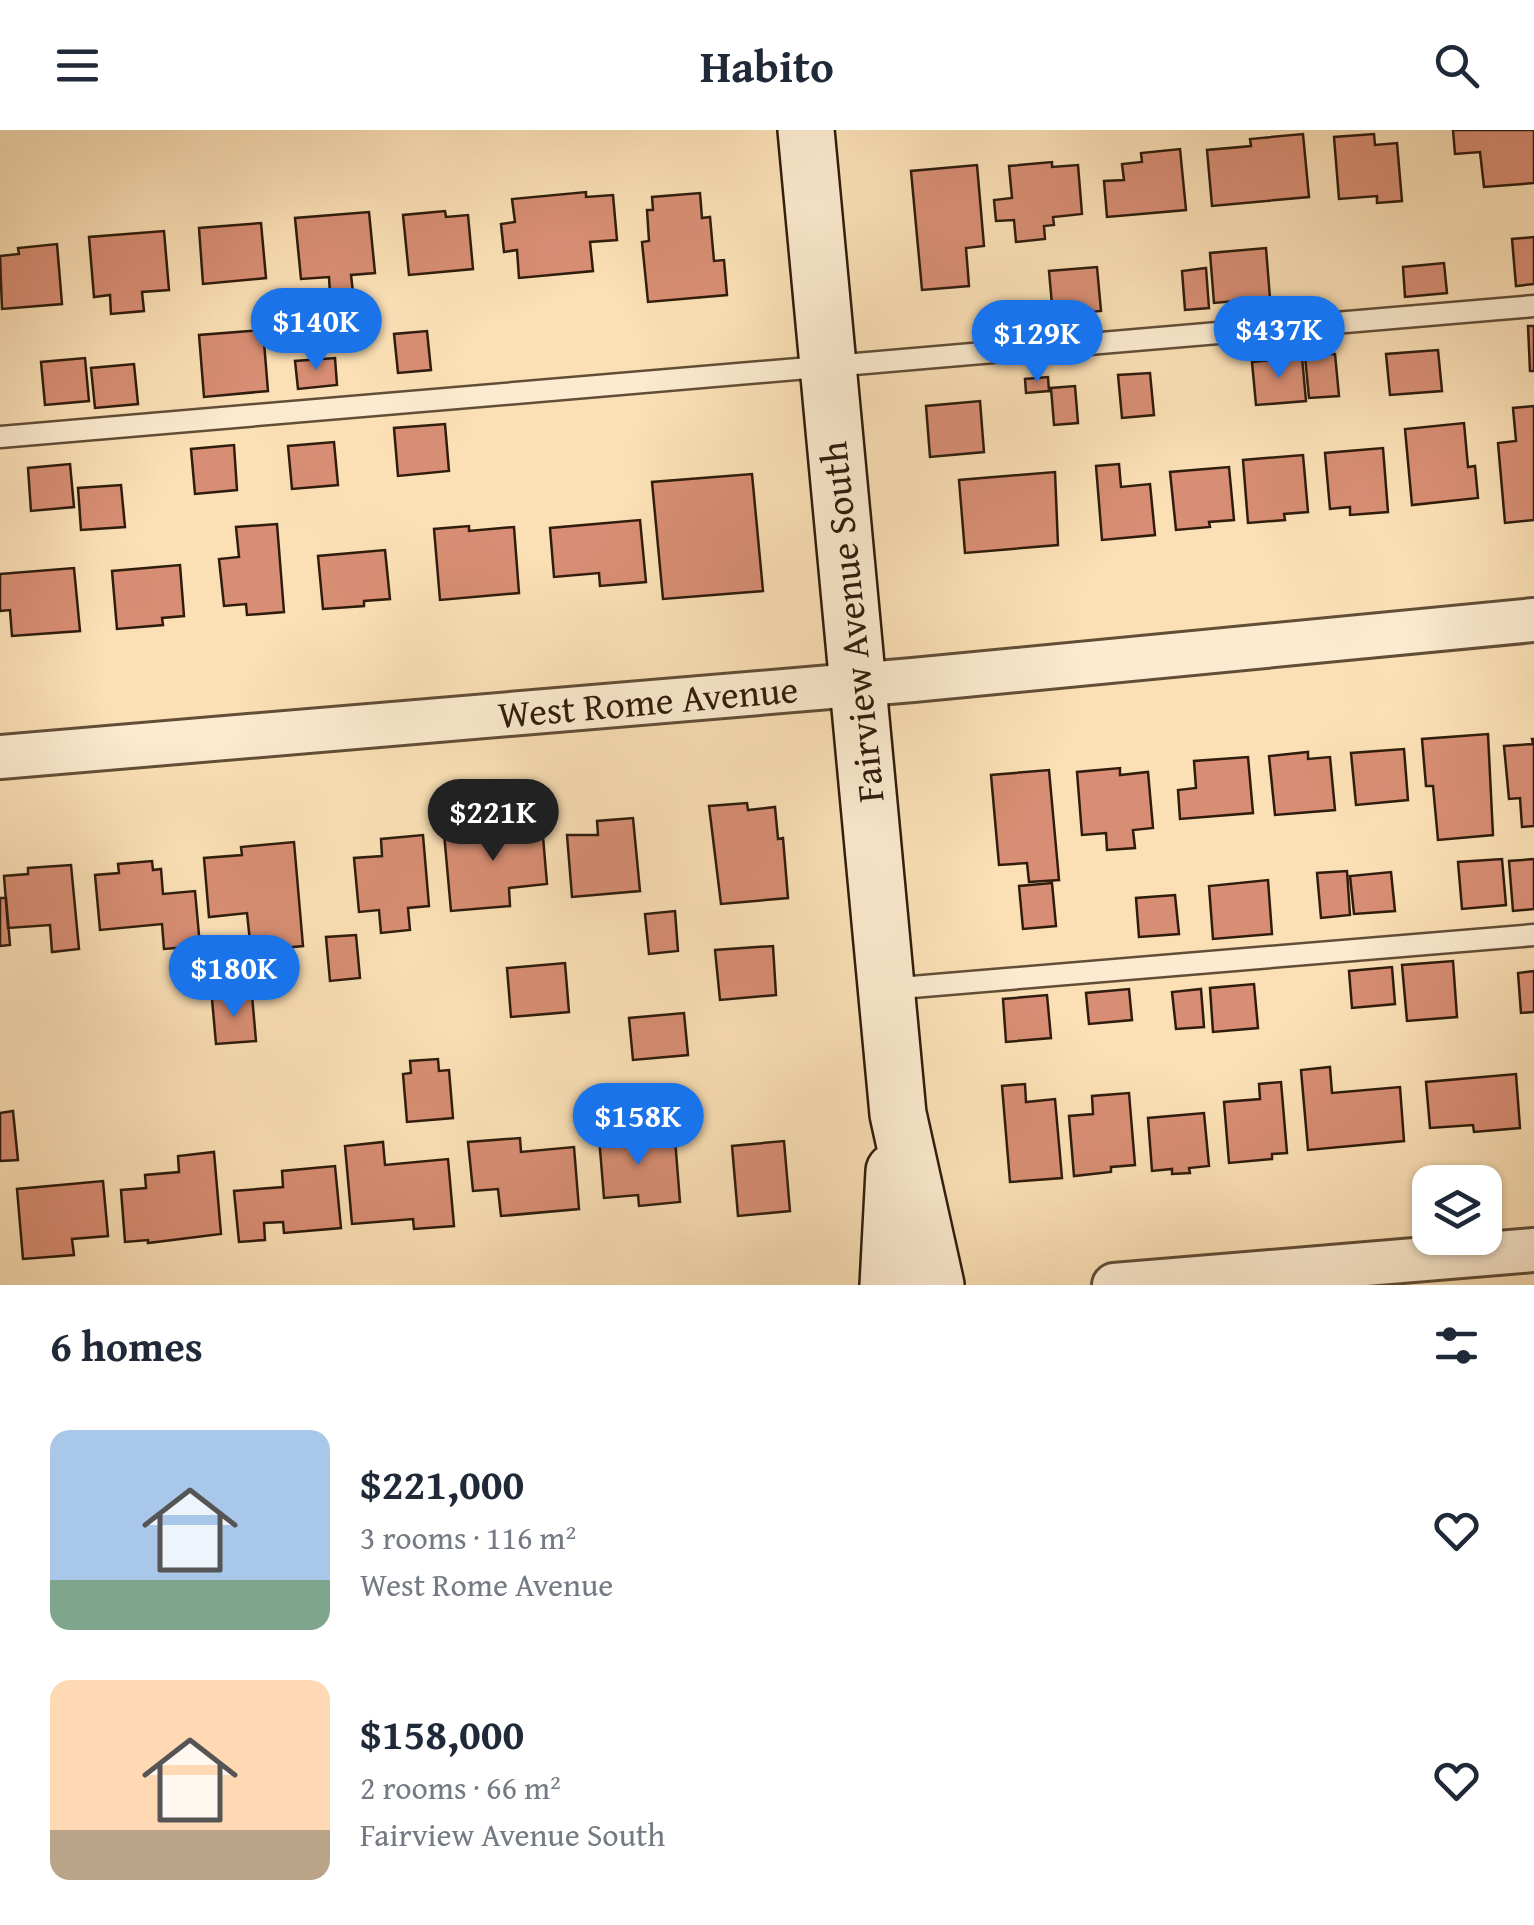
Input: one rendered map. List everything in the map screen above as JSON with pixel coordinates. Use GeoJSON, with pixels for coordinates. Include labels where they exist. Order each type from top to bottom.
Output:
{"type":"FeatureCollection","features":[{"type":"Feature","properties":{"kind":"street","name":"Fairview Avenue South"},"geometry":{"type":"LineString","coordinates":[[806,130],[898,1114],[936,1285]]}},
{"type":"Feature","properties":{"kind":"street","name":"West Rome Avenue"},"geometry":{"type":"LineString","coordinates":[[0,757],[860,684],[1534,620]]}},
{"type":"Feature","properties":{"kind":"street","name":"Fairview Avenue South"},"geometry":{"type":"LineString","coordinates":[[888,1285],[898,1114]]}},
{"type":"Feature","properties":{"kind":"street"},"geometry":{"type":"LineString","coordinates":[[1114,1285],[1534,1250]]}},
{"type":"Feature","properties":{"kind":"lane"},"geometry":{"type":"LineString","coordinates":[[0,437],[1534,306]]}},
{"type":"Feature","properties":{"kind":"lane"},"geometry":{"type":"LineString","coordinates":[[886,989],[1534,935]]}},
{"type":"Feature","properties":{"kind":"building"},"geometry":{"type":"Polygon","coordinates":[[[1453,130],[1534,130],[1534,183],[1484,187],[1480,152],[1455,154],[1453,130]]]}},
{"type":"Feature","properties":{"kind":"building"},"geometry":{"type":"Polygon","coordinates":[[[1303,134],[1309,197],[1212,206],[1207,150],[1251,146],[1250,139],[1303,134]]]}},
{"type":"Feature","properties":{"kind":"building"},"geometry":{"type":"Polygon","coordinates":[[[1374,134],[1375,145],[1397,143],[1402,201],[1377,203],[1377,196],[1339,199],[1334,137],[1374,134]]]}},
{"type":"Feature","properties":{"kind":"building"},"geometry":{"type":"Polygon","coordinates":[[[1180,149],[1186,210],[1107,217],[1104,181],[1124,180],[1122,164],[1142,162],[1141,153],[1180,149]]]}},
{"type":"Feature","properties":{"kind":"building"},"geometry":{"type":"Polygon","coordinates":[[[1052,162],[1052,167],[1078,165],[1082,214],[1053,217],[1054,225],[1044,226],[1045,239],[1016,242],[1014,220],[996,221],[994,200],[1012,198],[1009,166],[1052,162]]]}},
{"type":"Feature","properties":{"kind":"building"},"geometry":{"type":"Polygon","coordinates":[[[977,165],[984,246],[966,248],[969,286],[922,290],[911,171],[977,165]]]}},
{"type":"Feature","properties":{"kind":"building"},"geometry":{"type":"Polygon","coordinates":[[[586,192],[586,197],[613,195],[617,240],[590,242],[593,271],[519,278],[517,250],[504,252],[501,224],[515,222],[512,199],[586,192]]]}},
{"type":"Feature","properties":{"kind":"building"},"geometry":{"type":"Polygon","coordinates":[[[700,193],[702,218],[710,217],[714,261],[724,260],[727,295],[648,302],[642,242],[649,241],[647,210],[653,210],[652,197],[700,193]]]}},
{"type":"Feature","properties":{"kind":"building"},"geometry":{"type":"Polygon","coordinates":[[[445,211],[446,217],[468,215],[473,269],[409,275],[403,215],[445,211]]]}},
{"type":"Feature","properties":{"kind":"building"},"geometry":{"type":"Polygon","coordinates":[[[369,212],[375,273],[351,275],[353,292],[330,294],[329,277],[301,279],[295,218],[369,212]]]}},
{"type":"Feature","properties":{"kind":"building"},"geometry":{"type":"Polygon","coordinates":[[[261,223],[266,278],[203,284],[199,228],[261,223]]]}},
{"type":"Feature","properties":{"kind":"building"},"geometry":{"type":"Polygon","coordinates":[[[164,231],[169,290],[142,292],[144,311],[111,314],[110,295],[94,297],[89,237],[164,231]]]}},
{"type":"Feature","properties":{"kind":"building"},"geometry":{"type":"Polygon","coordinates":[[[1534,237],[1534,284],[1516,286],[1512,239],[1534,237]]]}},
{"type":"Feature","properties":{"kind":"building"},"geometry":{"type":"Polygon","coordinates":[[[57,244],[62,304],[2,309],[0,256],[19,254],[18,248],[57,244]]]}},
{"type":"Feature","properties":{"kind":"building"},"geometry":{"type":"Polygon","coordinates":[[[1266,248],[1270,298],[1214,303],[1210,253],[1266,248]]]}},
{"type":"Feature","properties":{"kind":"building"},"geometry":{"type":"Polygon","coordinates":[[[1444,263],[1447,293],[1405,297],[1403,267],[1444,263]]]}},
{"type":"Feature","properties":{"kind":"building"},"geometry":{"type":"Polygon","coordinates":[[[1097,267],[1101,311],[1053,316],[1049,271],[1097,267]]]}},
{"type":"Feature","properties":{"kind":"building"},"geometry":{"type":"Polygon","coordinates":[[[1206,268],[1209,308],[1185,310],[1182,271],[1206,268]]]}},
{"type":"Feature","properties":{"kind":"building"},"geometry":{"type":"Polygon","coordinates":[[[1528,326],[1534,326],[1534,371],[1530,371],[1528,326]]]}},
{"type":"Feature","properties":{"kind":"building"},"geometry":{"type":"Polygon","coordinates":[[[263,330],[268,391],[204,397],[199,335],[263,330]]]}},
{"type":"Feature","properties":{"kind":"building"},"geometry":{"type":"Polygon","coordinates":[[[427,331],[431,370],[398,373],[394,334],[427,331]]]}},
{"type":"Feature","properties":{"kind":"building"},"geometry":{"type":"Polygon","coordinates":[[[1438,350],[1442,391],[1390,395],[1386,354],[1438,350]]]}},
{"type":"Feature","properties":{"kind":"building"},"geometry":{"type":"Polygon","coordinates":[[[1335,354],[1339,396],[1309,398],[1305,356],[1335,354]]]}},
{"type":"Feature","properties":{"kind":"building"},"geometry":{"type":"Polygon","coordinates":[[[1302,357],[1306,401],[1256,405],[1252,362],[1302,357]]]}},
{"type":"Feature","properties":{"kind":"building"},"geometry":{"type":"Polygon","coordinates":[[[85,358],[89,401],[45,405],[41,362],[85,358]]]}},
{"type":"Feature","properties":{"kind":"building"},"geometry":{"type":"Polygon","coordinates":[[[335,358],[337,385],[298,389],[295,361],[335,358]]]}},
{"type":"Feature","properties":{"kind":"building"},"geometry":{"type":"Polygon","coordinates":[[[134,364],[138,404],[95,408],[91,368],[134,364]]]}},
{"type":"Feature","properties":{"kind":"building"},"geometry":{"type":"Polygon","coordinates":[[[1150,373],[1154,415],[1122,418],[1118,375],[1150,373]]]}},
{"type":"Feature","properties":{"kind":"building"},"geometry":{"type":"Polygon","coordinates":[[[1048,377],[1049,391],[1026,393],[1025,379],[1048,377]]]}},
{"type":"Feature","properties":{"kind":"building"},"geometry":{"type":"Polygon","coordinates":[[[1075,386],[1078,423],[1054,425],[1051,388],[1075,386]]]}},
{"type":"Feature","properties":{"kind":"building"},"geometry":{"type":"Polygon","coordinates":[[[980,401],[984,452],[930,457],[926,406],[980,401]]]}},
{"type":"Feature","properties":{"kind":"building"},"geometry":{"type":"Polygon","coordinates":[[[1534,406],[1534,520],[1505,523],[1498,443],[1516,441],[1513,408],[1534,406]]]}},
{"type":"Feature","properties":{"kind":"building"},"geometry":{"type":"Polygon","coordinates":[[[1464,423],[1468,467],[1475,466],[1478,498],[1412,505],[1405,429],[1464,423]]]}},
{"type":"Feature","properties":{"kind":"building"},"geometry":{"type":"Polygon","coordinates":[[[445,424],[449,471],[398,476],[394,428],[445,424]]]}},
{"type":"Feature","properties":{"kind":"building"},"geometry":{"type":"Polygon","coordinates":[[[334,442],[338,485],[292,489],[288,446],[334,442]]]}},
{"type":"Feature","properties":{"kind":"building"},"geometry":{"type":"Polygon","coordinates":[[[234,445],[237,490],[195,494],[191,449],[234,445]]]}},
{"type":"Feature","properties":{"kind":"building"},"geometry":{"type":"Polygon","coordinates":[[[1383,448],[1388,512],[1350,515],[1350,507],[1330,509],[1325,453],[1383,448]]]}},
{"type":"Feature","properties":{"kind":"building"},"geometry":{"type":"Polygon","coordinates":[[[1303,455],[1308,512],[1284,514],[1285,520],[1248,523],[1243,460],[1303,455]]]}},
{"type":"Feature","properties":{"kind":"building"},"geometry":{"type":"Polygon","coordinates":[[[70,464],[74,507],[31,511],[28,468],[70,464]]]}},
{"type":"Feature","properties":{"kind":"building"},"geometry":{"type":"Polygon","coordinates":[[[1119,464],[1121,487],[1150,484],[1155,535],[1102,540],[1096,466],[1119,464]]]}},
{"type":"Feature","properties":{"kind":"building"},"geometry":{"type":"Polygon","coordinates":[[[1229,467],[1234,520],[1176,530],[1170,472],[1229,467]]]}},
{"type":"Feature","properties":{"kind":"building"},"geometry":{"type":"Polygon","coordinates":[[[1055,472],[1058,545],[965,553],[959,480],[1055,472]]]}},
{"type":"Feature","properties":{"kind":"building"},"geometry":{"type":"Polygon","coordinates":[[[752,474],[763,591],[663,599],[652,482],[752,474]]]}},
{"type":"Feature","properties":{"kind":"building"},"geometry":{"type":"Polygon","coordinates":[[[121,485],[125,527],[81,530],[78,488],[121,485]]]}},
{"type":"Feature","properties":{"kind":"building"},"geometry":{"type":"Polygon","coordinates":[[[640,520],[646,582],[600,586],[599,573],[554,577],[550,528],[640,520]]]}},
{"type":"Feature","properties":{"kind":"building"},"geometry":{"type":"Polygon","coordinates":[[[277,524],[284,612],[247,615],[246,604],[224,606],[219,559],[239,557],[236,527],[277,524]]]}},
{"type":"Feature","properties":{"kind":"building"},"geometry":{"type":"Polygon","coordinates":[[[469,526],[469,531],[514,527],[519,593],[440,600],[434,529],[469,526]]]}},
{"type":"Feature","properties":{"kind":"building"},"geometry":{"type":"Polygon","coordinates":[[[385,550],[390,599],[364,601],[364,606],[323,609],[318,556],[385,550]]]}},
{"type":"Feature","properties":{"kind":"building"},"geometry":{"type":"Polygon","coordinates":[[[180,565],[184,616],[162,618],[163,625],[117,629],[112,571],[180,565]]]}},
{"type":"Feature","properties":{"kind":"building"},"geometry":{"type":"Polygon","coordinates":[[[74,568],[80,631],[12,636],[10,610],[0,611],[0,574],[74,568]]]}},
{"type":"Feature","properties":{"kind":"building"},"geometry":{"type":"Polygon","coordinates":[[[1488,734],[1493,835],[1438,840],[1433,786],[1426,786],[1422,739],[1488,734]]]}},
{"type":"Feature","properties":{"kind":"building"},"geometry":{"type":"Polygon","coordinates":[[[1534,739],[1534,826],[1522,827],[1520,798],[1509,799],[1504,746],[1533,744],[1534,739]]]}},
{"type":"Feature","properties":{"kind":"building"},"geometry":{"type":"Polygon","coordinates":[[[1404,749],[1408,800],[1356,805],[1351,753],[1404,749]]]}},
{"type":"Feature","properties":{"kind":"building"},"geometry":{"type":"Polygon","coordinates":[[[1308,752],[1308,759],[1330,757],[1335,810],[1275,815],[1269,756],[1308,752]]]}},
{"type":"Feature","properties":{"kind":"building"},"geometry":{"type":"Polygon","coordinates":[[[1248,757],[1253,813],[1180,819],[1178,790],[1196,788],[1194,761],[1248,757]]]}},
{"type":"Feature","properties":{"kind":"building"},"geometry":{"type":"Polygon","coordinates":[[[1120,768],[1120,775],[1148,772],[1153,828],[1133,830],[1135,848],[1107,850],[1106,833],[1082,835],[1077,772],[1120,768]]]}},
{"type":"Feature","properties":{"kind":"building"},"geometry":{"type":"Polygon","coordinates":[[[1049,770],[1059,880],[1029,882],[1027,863],[999,865],[991,775],[1049,770]]]}},
{"type":"Feature","properties":{"kind":"building"},"geometry":{"type":"Polygon","coordinates":[[[747,803],[748,810],[775,807],[778,839],[783,838],[788,898],[721,904],[709,806],[747,803]]]}},
{"type":"Feature","properties":{"kind":"building"},"geometry":{"type":"Polygon","coordinates":[[[633,818],[640,891],[572,897],[567,835],[598,835],[597,821],[633,818]]]}},
{"type":"Feature","properties":{"kind":"building"},"geometry":{"type":"Polygon","coordinates":[[[519,820],[520,827],[542,825],[547,884],[509,888],[510,906],[451,911],[444,833],[484,830],[483,824],[519,820]]]}},
{"type":"Feature","properties":{"kind":"building"},"geometry":{"type":"Polygon","coordinates":[[[423,835],[429,906],[408,908],[410,930],[381,933],[379,910],[359,912],[354,858],[382,856],[381,839],[423,835]]]}},
{"type":"Feature","properties":{"kind":"building"},"geometry":{"type":"Polygon","coordinates":[[[294,842],[303,946],[251,951],[247,913],[209,917],[204,858],[242,855],[241,847],[294,842]]]}},
{"type":"Feature","properties":{"kind":"building"},"geometry":{"type":"Polygon","coordinates":[[[1502,859],[1506,905],[1462,909],[1458,862],[1502,859]]]}},
{"type":"Feature","properties":{"kind":"building"},"geometry":{"type":"Polygon","coordinates":[[[1534,859],[1534,909],[1513,911],[1509,861],[1534,859]]]}},
{"type":"Feature","properties":{"kind":"building"},"geometry":{"type":"Polygon","coordinates":[[[152,861],[153,870],[161,869],[163,894],[195,891],[200,946],[164,949],[162,924],[100,930],[95,875],[119,873],[118,864],[152,861]]]}},
{"type":"Feature","properties":{"kind":"building"},"geometry":{"type":"Polygon","coordinates":[[[71,865],[79,949],[52,952],[50,925],[8,928],[4,876],[28,874],[28,868],[71,865]]]}},
{"type":"Feature","properties":{"kind":"building"},"geometry":{"type":"Polygon","coordinates":[[[1347,871],[1350,915],[1321,918],[1317,873],[1347,871]]]}},
{"type":"Feature","properties":{"kind":"building"},"geometry":{"type":"Polygon","coordinates":[[[1391,872],[1395,911],[1354,914],[1350,876],[1391,872]]]}},
{"type":"Feature","properties":{"kind":"building"},"geometry":{"type":"Polygon","coordinates":[[[1268,880],[1272,934],[1213,939],[1209,886],[1268,880]]]}},
{"type":"Feature","properties":{"kind":"building"},"geometry":{"type":"Polygon","coordinates":[[[1052,883],[1056,926],[1023,929],[1019,886],[1052,883]]]}},
{"type":"Feature","properties":{"kind":"building"},"geometry":{"type":"Polygon","coordinates":[[[1175,895],[1179,934],[1139,937],[1136,898],[1175,895]]]}},
{"type":"Feature","properties":{"kind":"building"},"geometry":{"type":"Polygon","coordinates":[[[0,898],[6,898],[10,945],[0,946],[0,898]]]}},
{"type":"Feature","properties":{"kind":"building"},"geometry":{"type":"Polygon","coordinates":[[[675,911],[678,951],[649,954],[645,914],[675,911]]]}},
{"type":"Feature","properties":{"kind":"building"},"geometry":{"type":"Polygon","coordinates":[[[356,935],[360,978],[330,981],[326,937],[356,935]]]}},
{"type":"Feature","properties":{"kind":"building"},"geometry":{"type":"Polygon","coordinates":[[[773,946],[776,995],[720,1000],[715,950],[773,946]]]}},
{"type":"Feature","properties":{"kind":"building"},"geometry":{"type":"Polygon","coordinates":[[[1453,961],[1457,1017],[1407,1021],[1402,965],[1453,961]]]}},
{"type":"Feature","properties":{"kind":"building"},"geometry":{"type":"Polygon","coordinates":[[[565,963],[569,1012],[511,1017],[507,968],[565,963]]]}},
{"type":"Feature","properties":{"kind":"building"},"geometry":{"type":"Polygon","coordinates":[[[1392,967],[1395,1004],[1352,1008],[1349,971],[1392,967]]]}},
{"type":"Feature","properties":{"kind":"building"},"geometry":{"type":"Polygon","coordinates":[[[1534,971],[1534,1012],[1521,1013],[1518,973],[1534,971]]]}},
{"type":"Feature","properties":{"kind":"building"},"geometry":{"type":"Polygon","coordinates":[[[1254,984],[1258,1028],[1213,1032],[1210,988],[1254,984]]]}},
{"type":"Feature","properties":{"kind":"building"},"geometry":{"type":"Polygon","coordinates":[[[1129,989],[1132,1020],[1089,1024],[1086,993],[1129,989]]]}},
{"type":"Feature","properties":{"kind":"building"},"geometry":{"type":"Polygon","coordinates":[[[1201,989],[1204,1027],[1176,1029],[1172,992],[1201,989]]]}},
{"type":"Feature","properties":{"kind":"building"},"geometry":{"type":"Polygon","coordinates":[[[252,995],[256,1041],[216,1044],[212,999],[252,995]]]}},
{"type":"Feature","properties":{"kind":"building"},"geometry":{"type":"Polygon","coordinates":[[[1047,995],[1051,1038],[1006,1042],[1003,999],[1047,995]]]}},
{"type":"Feature","properties":{"kind":"building"},"geometry":{"type":"Polygon","coordinates":[[[684,1013],[688,1055],[633,1060],[629,1018],[684,1013]]]}},
{"type":"Feature","properties":{"kind":"building"},"geometry":{"type":"Polygon","coordinates":[[[438,1059],[439,1071],[449,1070],[453,1118],[407,1122],[403,1074],[411,1073],[410,1061],[438,1059]]]}},
{"type":"Feature","properties":{"kind":"building"},"geometry":{"type":"Polygon","coordinates":[[[1330,1067],[1332,1093],[1400,1087],[1404,1141],[1308,1150],[1301,1070],[1330,1067]]]}},
{"type":"Feature","properties":{"kind":"building"},"geometry":{"type":"Polygon","coordinates":[[[1516,1074],[1520,1128],[1474,1132],[1473,1125],[1430,1128],[1426,1082],[1516,1074]]]}},
{"type":"Feature","properties":{"kind":"building"},"geometry":{"type":"Polygon","coordinates":[[[1281,1082],[1287,1153],[1272,1154],[1272,1159],[1229,1163],[1224,1102],[1260,1099],[1259,1084],[1281,1082]]]}},
{"type":"Feature","properties":{"kind":"building"},"geometry":{"type":"Polygon","coordinates":[[[1025,1084],[1026,1102],[1055,1099],[1062,1178],[1010,1182],[1002,1086],[1025,1084]]]}},
{"type":"Feature","properties":{"kind":"building"},"geometry":{"type":"Polygon","coordinates":[[[1129,1093],[1135,1165],[1074,1176],[1069,1116],[1093,1114],[1092,1096],[1129,1093]]]}},
{"type":"Feature","properties":{"kind":"building"},"geometry":{"type":"Polygon","coordinates":[[[13,1111],[18,1160],[0,1161],[0,1113],[13,1111]]]}},
{"type":"Feature","properties":{"kind":"building"},"geometry":{"type":"Polygon","coordinates":[[[1204,1113],[1209,1166],[1189,1168],[1190,1173],[1172,1174],[1172,1169],[1152,1171],[1148,1118],[1204,1113]]]}},
{"type":"Feature","properties":{"kind":"building"},"geometry":{"type":"Polygon","coordinates":[[[620,1123],[622,1144],[675,1139],[680,1202],[639,1206],[638,1195],[604,1198],[598,1125],[620,1123]]]}},
{"type":"Feature","properties":{"kind":"building"},"geometry":{"type":"Polygon","coordinates":[[[520,1138],[521,1152],[574,1147],[579,1209],[501,1216],[498,1189],[473,1191],[468,1142],[520,1138]]]}},
{"type":"Feature","properties":{"kind":"building"},"geometry":{"type":"Polygon","coordinates":[[[784,1141],[790,1211],[738,1216],[732,1146],[784,1141]]]}},
{"type":"Feature","properties":{"kind":"building"},"geometry":{"type":"Polygon","coordinates":[[[383,1142],[385,1165],[448,1159],[454,1226],[414,1229],[413,1219],[352,1224],[345,1146],[383,1142]]]}},
{"type":"Feature","properties":{"kind":"building"},"geometry":{"type":"Polygon","coordinates":[[[214,1152],[221,1234],[125,1242],[121,1190],[146,1188],[145,1175],[179,1172],[178,1156],[214,1152]]]}},
{"type":"Feature","properties":{"kind":"building"},"geometry":{"type":"Polygon","coordinates":[[[335,1166],[341,1228],[284,1233],[283,1222],[264,1223],[265,1240],[239,1242],[234,1191],[283,1187],[282,1171],[335,1166]]]}},
{"type":"Feature","properties":{"kind":"building"},"geometry":{"type":"Polygon","coordinates":[[[103,1181],[108,1236],[72,1239],[74,1255],[23,1259],[17,1189],[103,1181]]]}}]}
